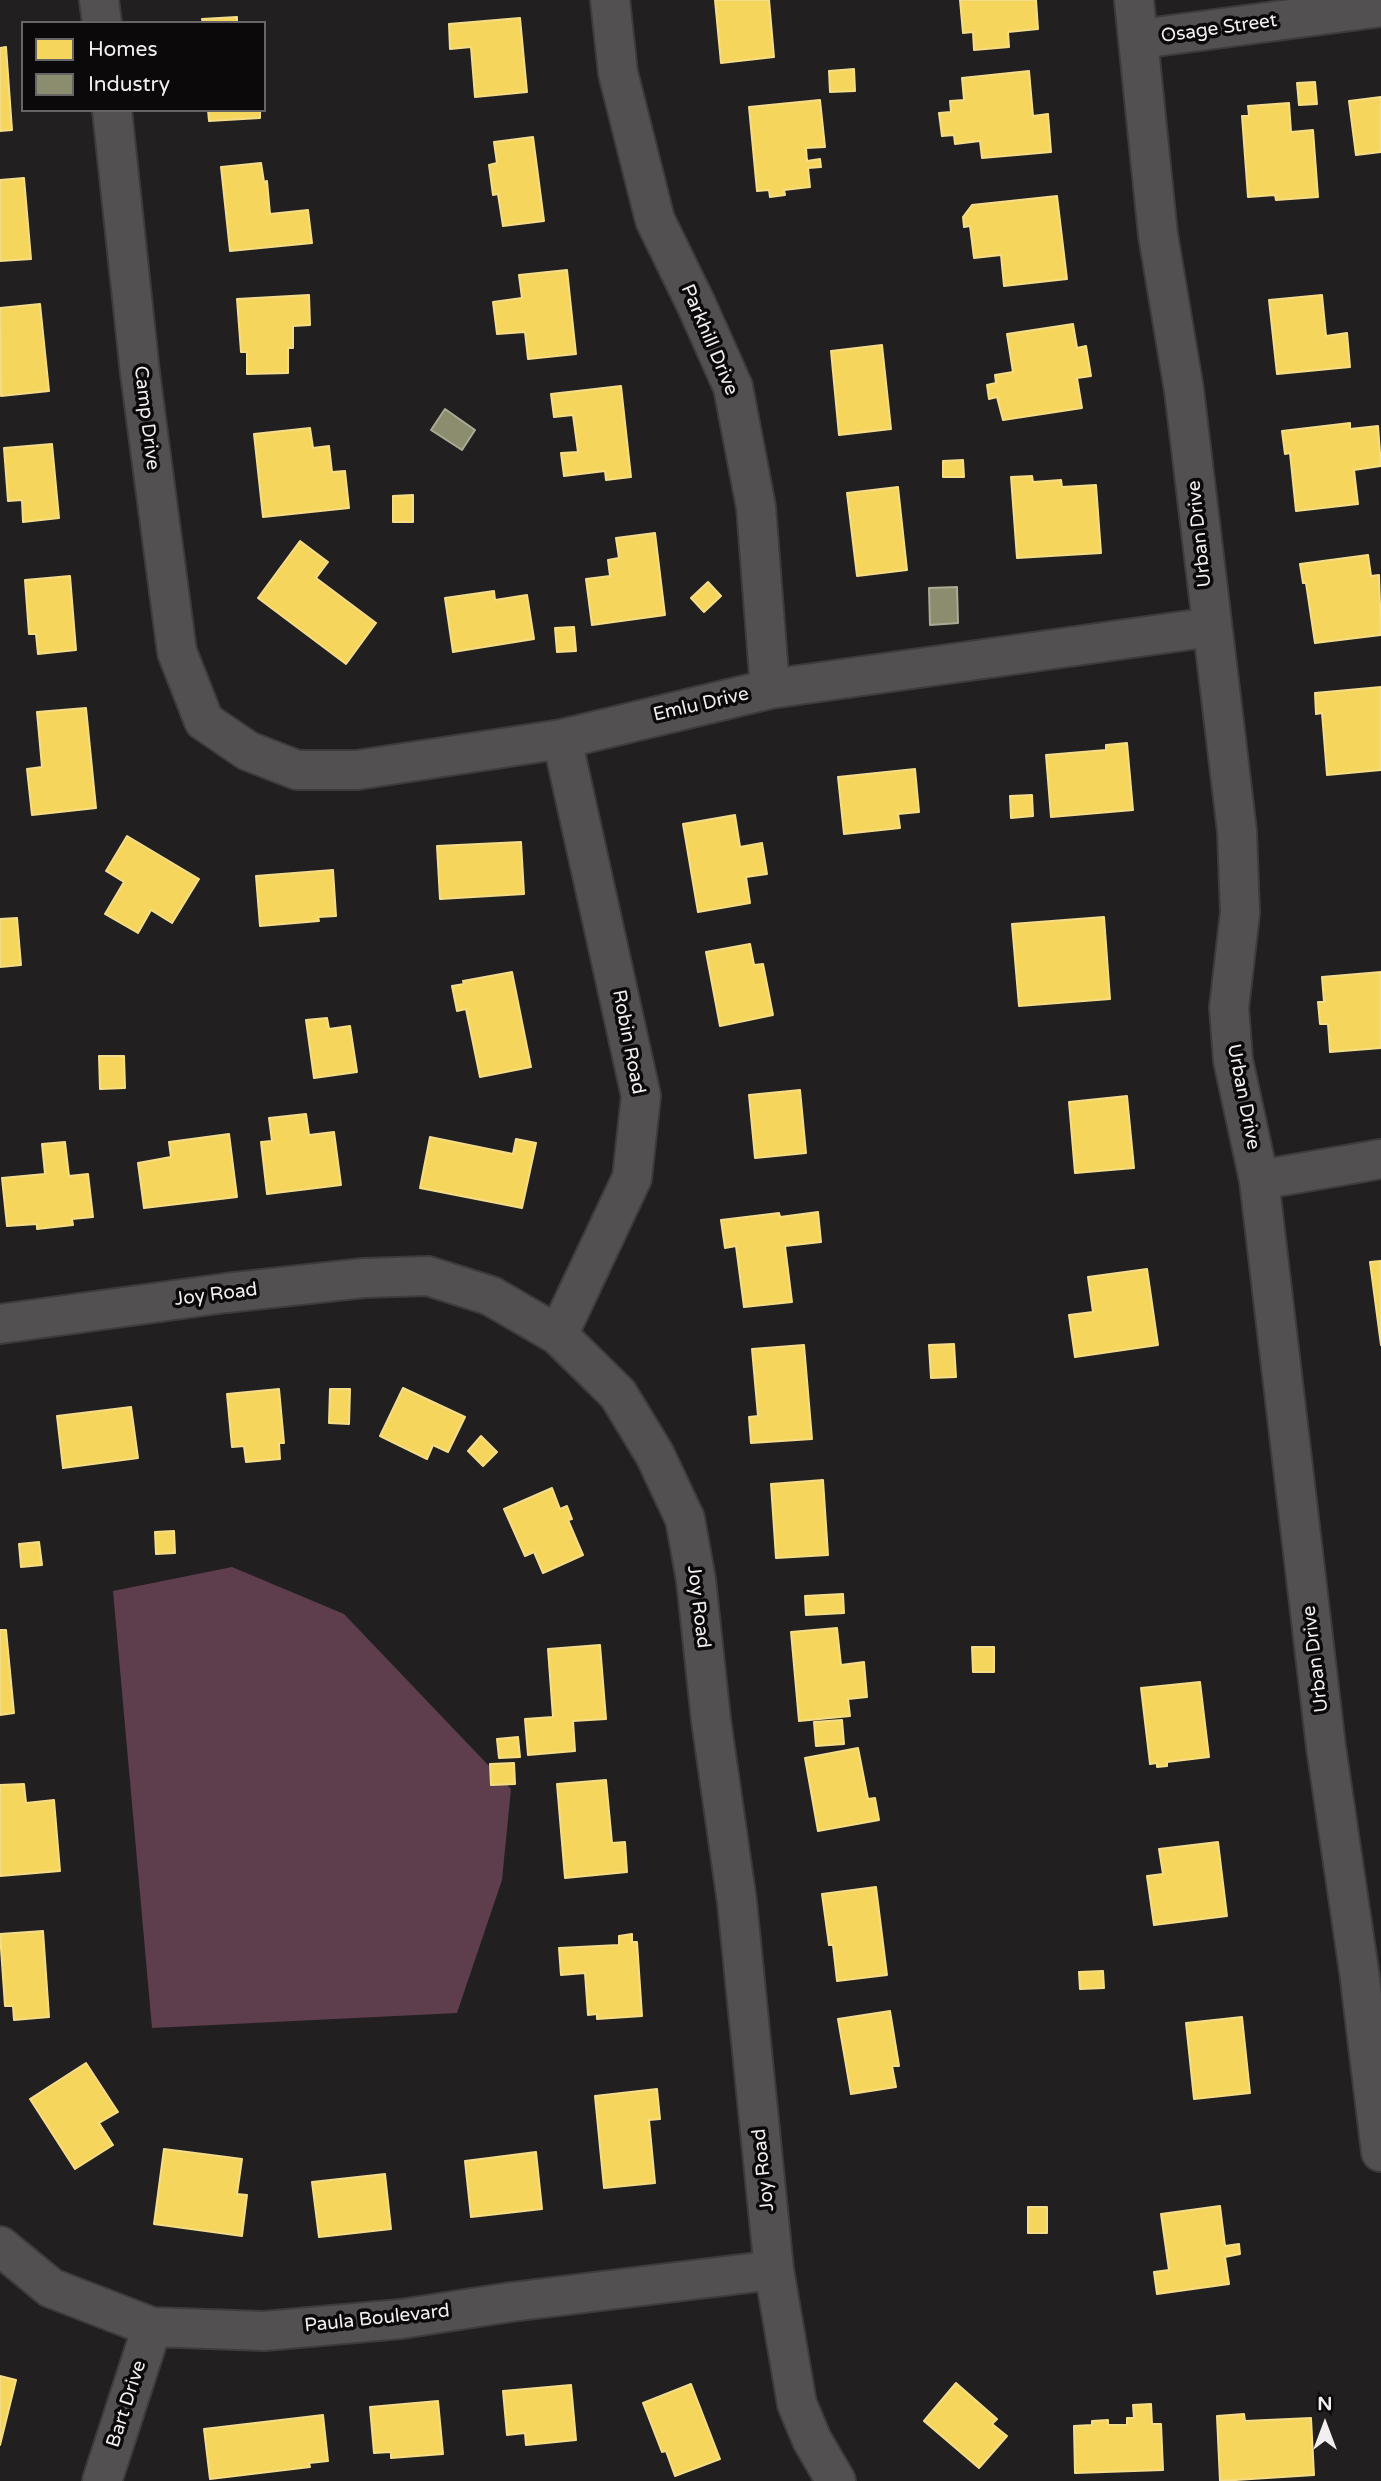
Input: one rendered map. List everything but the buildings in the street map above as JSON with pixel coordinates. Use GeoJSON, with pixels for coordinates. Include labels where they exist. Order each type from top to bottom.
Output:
{"type":"FeatureCollection","features":[{"type":"Feature","properties":{"kind":"street"},"geometry":{"type":"LineString","coordinates":[[99,0],[102,21]]}},
{"type":"Feature","properties":{"kind":"street","name":"Parkhill Drive"},"geometry":{"type":"LineString","coordinates":[[610,0],[618,73],[655,220],[733,387],[756,507],[770,689]]}},
{"type":"Feature","properties":{"kind":"street","name":"Urban Drive"},"geometry":{"type":"LineString","coordinates":[[1134,0],[1158,235],[1184,390],[1237,831],[1240,913],[1229,1008],[1233,1060],[1259,1180],[1326,1747],[1370,1969],[1381,2152]]}},
{"type":"Feature","properties":{"kind":"street","name":"Osage Street"},"geometry":{"type":"LineString","coordinates":[[1140,39],[1381,7]]}},
{"type":"Feature","properties":{"kind":"street","name":"Camp Drive"},"geometry":{"type":"LineString","coordinates":[[112,112],[140,373],[177,652],[204,721]]}},
{"type":"Feature","properties":{"kind":"street","name":"Emlu Drive"},"geometry":{"type":"LineString","coordinates":[[204,721],[248,751],[297,770],[357,770],[562,738],[770,689],[1211,627]]}},
{"type":"Feature","properties":{"kind":"street","name":"Robin Road"},"geometry":{"type":"LineString","coordinates":[[558,1335],[632,1178],[640,1096],[562,738]]}},
{"type":"Feature","properties":{"kind":"street"},"geometry":{"type":"LineString","coordinates":[[1259,1180],[1381,1159]]}},
{"type":"Feature","properties":{"kind":"street","name":"Joy Road"},"geometry":{"type":"LineString","coordinates":[[0,1324],[226,1293],[364,1279],[428,1276],[491,1296],[558,1335],[618,1394],[655,1455],[685,1518],[696,1580],[711,1720],[737,1902],[774,2270],[797,2404],[812,2440],[836,2481]]}},
{"type":"Feature","properties":{"kind":"street","name":"Paula Boulevard"},"geometry":{"type":"LineString","coordinates":[[0,2246],[51,2288],[152,2327],[264,2331],[401,2319],[511,2302],[774,2270]]}},
{"type":"Feature","properties":{"kind":"street","name":"Bart Drive"},"geometry":{"type":"LineString","coordinates":[[102,2481],[152,2327]]}},
{"type":"Feature","properties":{"kind":"shaded area"},"geometry":{"type":"Polygon","coordinates":[[[232,1567],[344,1614],[511,1789],[502,1880],[457,2013],[152,2028],[113,1591],[232,1567]]]}}]}
